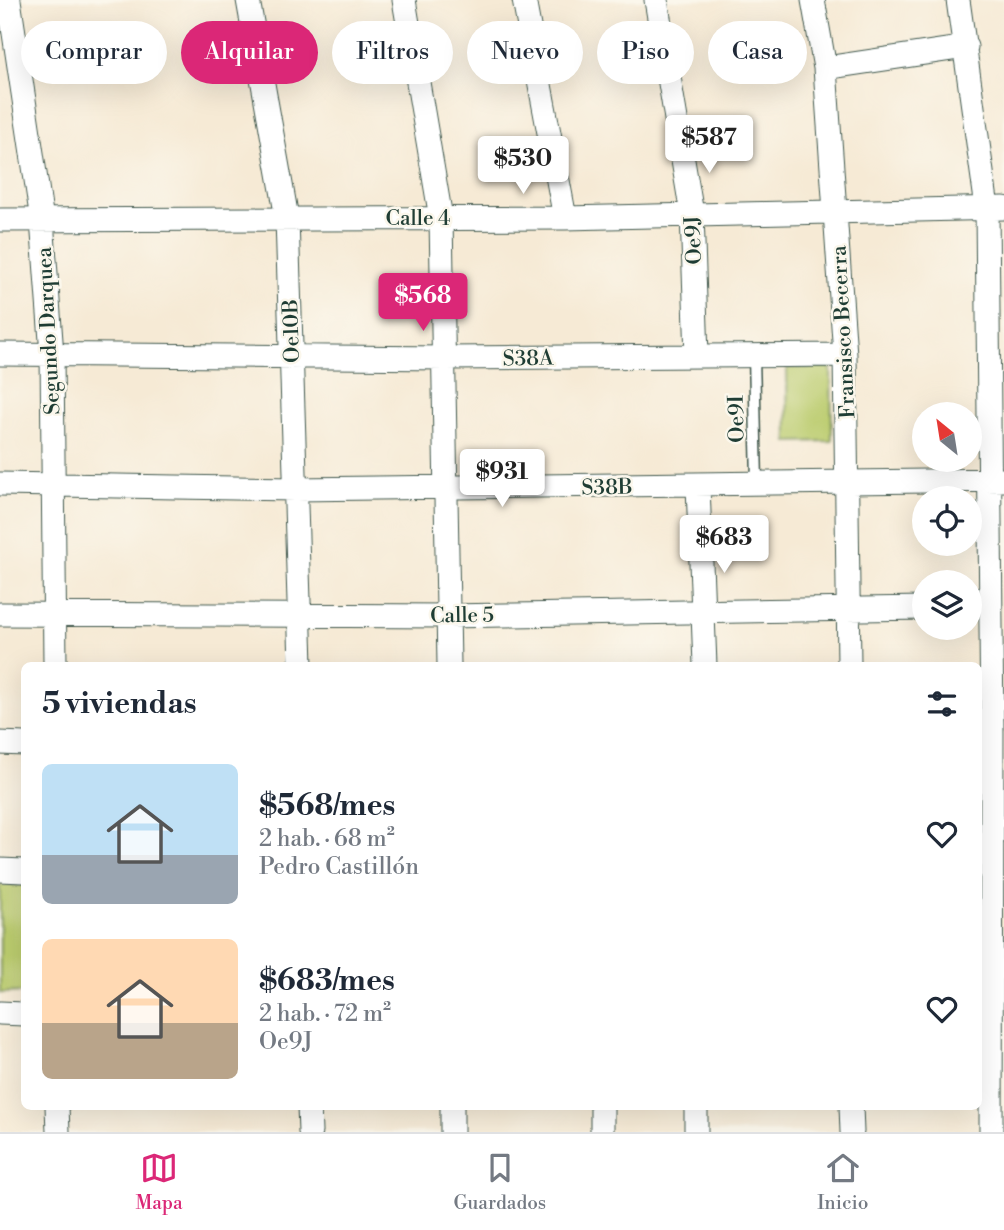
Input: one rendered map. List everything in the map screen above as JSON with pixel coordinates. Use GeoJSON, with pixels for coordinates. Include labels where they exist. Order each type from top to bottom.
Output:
{"type":"FeatureCollection","features":[{"type":"Feature","properties":{"kind":"street","name":"Segundo Darquea"},"geometry":{"type":"LineString","coordinates":[[9,0],[42,220],[52,354],[55,662]]}},
{"type":"Feature","properties":{"kind":"street","name":"Oe10B"},"geometry":{"type":"LineString","coordinates":[[248,0],[287,218],[301,662]]}},
{"type":"Feature","properties":{"kind":"street"},"geometry":{"type":"LineString","coordinates":[[404,0],[441,218],[449,662]]}},
{"type":"Feature","properties":{"kind":"street"},"geometry":{"type":"LineString","coordinates":[[524,0],[565,218]]}},
{"type":"Feature","properties":{"kind":"street","name":"Oe9J"},"geometry":{"type":"LineString","coordinates":[[656,0],[692,214],[697,356]]}},
{"type":"Feature","properties":{"kind":"street","name":"Fransisco Becerra"},"geometry":{"type":"LineString","coordinates":[[813,0],[825,68],[845,355],[849,483],[849,662]]}},
{"type":"Feature","properties":{"kind":"street"},"geometry":{"type":"LineString","coordinates":[[958,0],[995,208],[996,480],[987,607],[991,732],[991,1132]]}},
{"type":"Feature","properties":{"kind":"street"},"geometry":{"type":"LineString","coordinates":[[825,68],[966,47]]}},
{"type":"Feature","properties":{"kind":"street","name":"Calle 4"},"geometry":{"type":"LineString","coordinates":[[0,220],[565,218],[692,214],[836,214],[995,208]]}},
{"type":"Feature","properties":{"kind":"street","name":"S38A"},"geometry":{"type":"LineString","coordinates":[[0,354],[292,358],[845,355]]}},
{"type":"Feature","properties":{"kind":"street","name":"S38B"},"geometry":{"type":"LineString","coordinates":[[0,484],[296,489],[698,486],[757,482],[996,480]]}},
{"type":"Feature","properties":{"kind":"street"},"geometry":{"type":"LineString","coordinates":[[698,486],[705,662]]}},
{"type":"Feature","properties":{"kind":"street","name":"Calle 5"},"geometry":{"type":"LineString","coordinates":[[0,614],[448,616],[912,608]]}},
{"type":"Feature","properties":{"kind":"street"},"geometry":{"type":"LineString","coordinates":[[0,743],[21,744]]}},
{"type":"Feature","properties":{"kind":"street"},"geometry":{"type":"LineString","coordinates":[[0,870],[21,871]]}},
{"type":"Feature","properties":{"kind":"street"},"geometry":{"type":"LineString","coordinates":[[0,1013],[21,1014]]}},
{"type":"Feature","properties":{"kind":"street"},"geometry":{"type":"LineString","coordinates":[[57,1110],[58,1132]]}},
{"type":"Feature","properties":{"kind":"street"},"geometry":{"type":"LineString","coordinates":[[309,1110],[310,1132]]}},
{"type":"Feature","properties":{"kind":"street"},"geometry":{"type":"LineString","coordinates":[[452,1110],[452,1132]]}},
{"type":"Feature","properties":{"kind":"street"},"geometry":{"type":"LineString","coordinates":[[602,1110],[602,1132]]}},
{"type":"Feature","properties":{"kind":"street"},"geometry":{"type":"LineString","coordinates":[[696,1110],[696,1132]]}},
{"type":"Feature","properties":{"kind":"street"},"geometry":{"type":"LineString","coordinates":[[851,1110],[852,1132]]}},
{"type":"Feature","properties":{"kind":"lane","name":"Oe9I"},"geometry":{"type":"LineString","coordinates":[[754,356],[757,482]]}},
{"type":"Feature","properties":{"kind":"green space"},"geometry":{"type":"Polygon","coordinates":[[[831,367],[832,441],[788,442],[787,368],[831,367]]]}},
{"type":"Feature","properties":{"kind":"green space"},"geometry":{"type":"Polygon","coordinates":[[[0,885],[21,885],[21,992],[0,993],[0,885]]]}}]}
